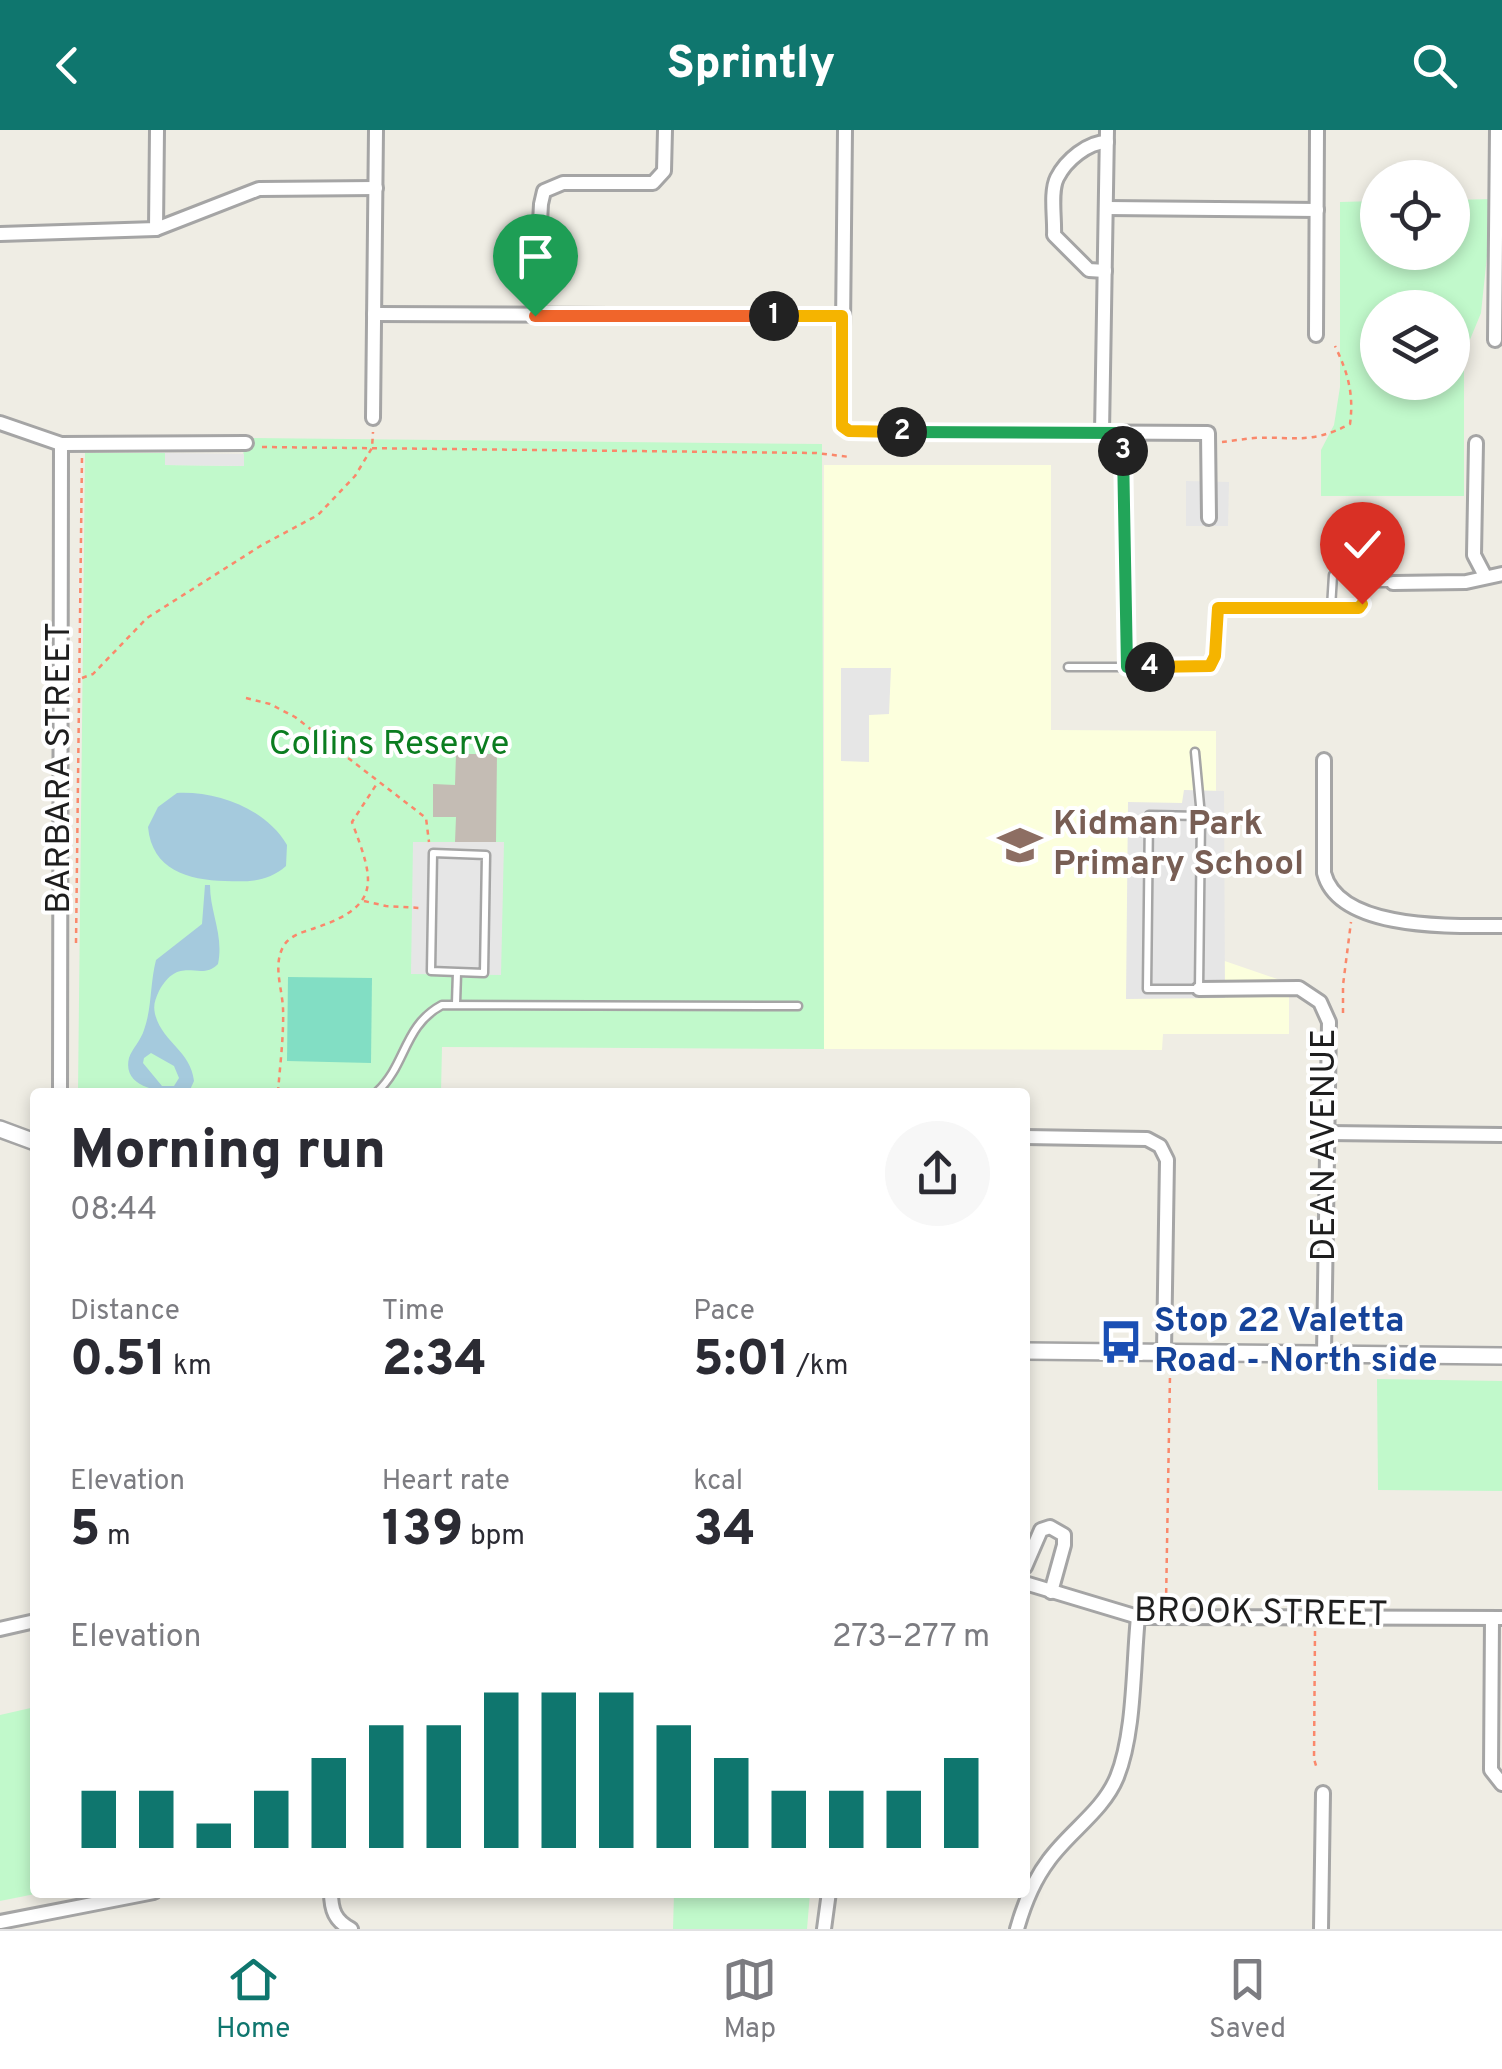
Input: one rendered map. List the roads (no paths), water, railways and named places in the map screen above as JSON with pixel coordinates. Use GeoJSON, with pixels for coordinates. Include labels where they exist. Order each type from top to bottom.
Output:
{"type":"FeatureCollection","features":[{"type":"Feature","properties":{"kind":"street"},"geometry":{"type":"LineString","coordinates":[[156,229],[157,130]]}},
{"type":"Feature","properties":{"kind":"street"},"geometry":{"type":"LineString","coordinates":[[373,418],[376,130]]}},
{"type":"Feature","properties":{"kind":"street"},"geometry":{"type":"LineString","coordinates":[[535,316],[544,191],[563,184],[645,185],[657,181],[664,170],[665,130]]}},
{"type":"Feature","properties":{"kind":"street"},"geometry":{"type":"LineString","coordinates":[[844,130],[842,426],[849,431],[1208,433],[1209,518]]}},
{"type":"Feature","properties":{"kind":"street"},"geometry":{"type":"LineString","coordinates":[[1316,335],[1318,130]]}},
{"type":"Feature","properties":{"kind":"street"},"geometry":{"type":"LineString","coordinates":[[1495,340],[1496,130]]}},
{"type":"Feature","properties":{"kind":"street"},"geometry":{"type":"LineString","coordinates":[[1102,433],[1106,271],[1107,136],[1085,147],[1056,179],[1054,235],[1089,270],[1106,271]]}},
{"type":"Feature","properties":{"kind":"street"},"geometry":{"type":"LineString","coordinates":[[0,234],[156,229],[259,188],[376,188]]}},
{"type":"Feature","properties":{"kind":"street"},"geometry":{"type":"LineString","coordinates":[[1106,208],[1317,210]]}},
{"type":"Feature","properties":{"kind":"street"},"geometry":{"type":"LineString","coordinates":[[374,314],[842,316]]}},
{"type":"Feature","properties":{"kind":"street"},"geometry":{"type":"LineString","coordinates":[[0,423],[61,444],[246,443]]}},
{"type":"Feature","properties":{"kind":"street"},"geometry":{"type":"LineString","coordinates":[[1476,442],[1474,554],[1485,576]]}},
{"type":"Feature","properties":{"kind":"street","name":"BARBARA STREET"},"geometry":{"type":"LineString","coordinates":[[60,1088],[61,444]]}},
{"type":"Feature","properties":{"kind":"street"},"geometry":{"type":"LineString","coordinates":[[1393,584],[1466,582],[1502,574]]}},
{"type":"Feature","properties":{"kind":"street"},"geometry":{"type":"LineString","coordinates":[[1324,760],[1324,873],[1328,888],[1357,906],[1399,922],[1502,926]]}},
{"type":"Feature","properties":{"kind":"street","name":"DEAN AVENUE"},"geometry":{"type":"LineString","coordinates":[[1200,988],[1299,988],[1320,1002],[1328,1022],[1324,1354]]}},
{"type":"Feature","properties":{"kind":"street"},"geometry":{"type":"LineString","coordinates":[[0,1129],[30,1140]]}},
{"type":"Feature","properties":{"kind":"street"},"geometry":{"type":"LineString","coordinates":[[1327,1133],[1502,1135]]}},
{"type":"Feature","properties":{"kind":"street"},"geometry":{"type":"LineString","coordinates":[[1030,1138],[1147,1139],[1160,1146],[1167,1160],[1164,1352]]}},
{"type":"Feature","properties":{"kind":"street"},"geometry":{"type":"LineString","coordinates":[[1030,1350],[1502,1356]]}},
{"type":"Feature","properties":{"kind":"street"},"geometry":{"type":"LineString","coordinates":[[1030,1555],[1041,1530],[1050,1527],[1064,1535],[1050,1592]]}},
{"type":"Feature","properties":{"kind":"street","name":"BROOK STREET"},"geometry":{"type":"LineString","coordinates":[[1030,1585],[1138,1617],[1497,1618]]}},
{"type":"Feature","properties":{"kind":"street"},"geometry":{"type":"LineString","coordinates":[[1030,1891],[1050,1859],[1104,1800],[1118,1776],[1126,1741],[1138,1617]]}},
{"type":"Feature","properties":{"kind":"street"},"geometry":{"type":"LineString","coordinates":[[1497,1618],[1490,1770],[1502,1784]]}},
{"type":"Feature","properties":{"kind":"street"},"geometry":{"type":"LineString","coordinates":[[0,1629],[30,1623]]}},
{"type":"Feature","properties":{"kind":"street"},"geometry":{"type":"LineString","coordinates":[[1321,1929],[1323,1794]]}},
{"type":"Feature","properties":{"kind":"street"},"geometry":{"type":"LineString","coordinates":[[6,1924],[126,1898]]}},
{"type":"Feature","properties":{"kind":"street"},"geometry":{"type":"LineString","coordinates":[[332,1898],[334,1913],[350,1929]]}},
{"type":"Feature","properties":{"kind":"street"},"geometry":{"type":"LineString","coordinates":[[824,1929],[828,1898]]}},
{"type":"Feature","properties":{"kind":"street"},"geometry":{"type":"LineString","coordinates":[[1016,1929],[1026,1898]]}},
{"type":"Feature","properties":{"kind":"lane"},"geometry":{"type":"LineString","coordinates":[[1123,433],[1127,667]]}},
{"type":"Feature","properties":{"kind":"lane"},"geometry":{"type":"LineString","coordinates":[[1068,667],[1210,666],[1215,656],[1218,608],[1332,608],[1359,608],[1363,583],[1358,572],[1333,575],[1332,608]]}},
{"type":"Feature","properties":{"kind":"lane"},"geometry":{"type":"LineString","coordinates":[[1363,583],[1393,584]]}},
{"type":"Feature","properties":{"kind":"lane"},"geometry":{"type":"LineString","coordinates":[[1195,752],[1201,816],[1200,988],[1147,990],[1149,815],[1201,816]]}},
{"type":"Feature","properties":{"kind":"lane"},"geometry":{"type":"LineString","coordinates":[[433,853],[486,855],[484,973],[458,973],[431,971],[433,853]]}},
{"type":"Feature","properties":{"kind":"lane"},"geometry":{"type":"LineString","coordinates":[[456,1003],[458,973]]}},
{"type":"Feature","properties":{"kind":"lane"},"geometry":{"type":"LineString","coordinates":[[380,1088],[394,1072],[413,1028],[425,1014],[442,1005],[798,1006]]}},
{"type":"Feature","properties":{"kind":"water"},"geometry":{"type":"Polygon","coordinates":[[[177,793],[209,795],[254,812],[287,845],[286,866],[265,878],[242,881],[198,878],[174,870],[157,853],[148,827],[158,807],[177,793]]]}},
{"type":"Feature","properties":{"kind":"water"},"geometry":{"type":"Polygon","coordinates":[[[205,885],[210,885],[219,943],[218,964],[204,971],[175,973],[159,991],[154,1005],[159,1024],[192,1071],[191,1088],[148,1088],[139,1084],[128,1069],[129,1058],[147,1022],[156,960],[202,924],[205,885]],[[151,1053],[144,1058],[143,1063],[162,1086],[174,1086],[179,1078],[174,1066],[151,1053]]]}},
{"type":"Feature","properties":{"kind":"place","name":"Kidman Park Primary School"},"geometry":{"type":"Point","coordinates":[1020,845]}},
{"type":"Feature","properties":{"kind":"place","name":"Stop 22 Valetta Road - North side"},"geometry":{"type":"Point","coordinates":[1121,1342]}},
{"type":"Feature","properties":{"kind":"park label","name":"Collins Reserve"},"geometry":{"type":"Point","coordinates":[389,745]}}]}
